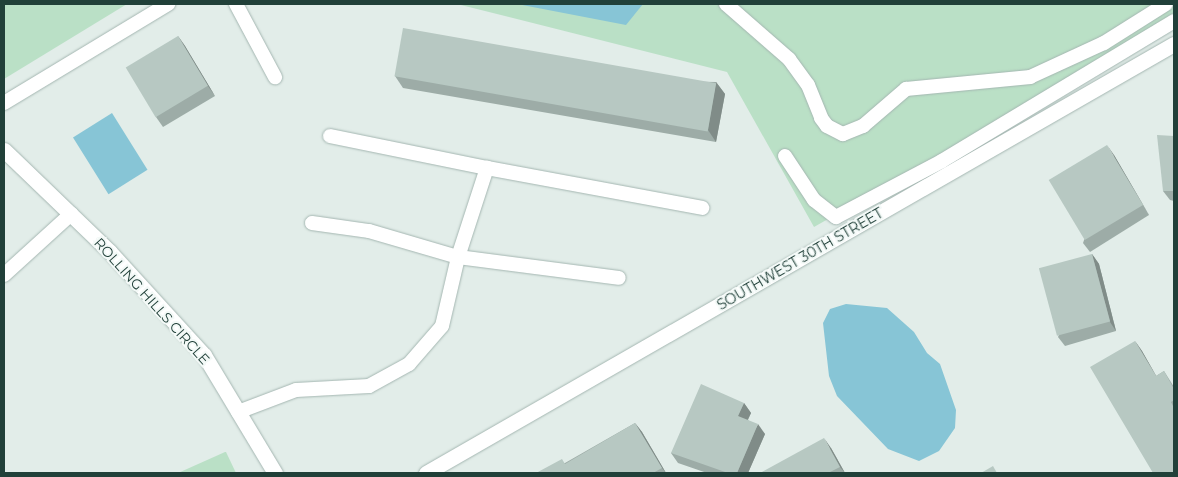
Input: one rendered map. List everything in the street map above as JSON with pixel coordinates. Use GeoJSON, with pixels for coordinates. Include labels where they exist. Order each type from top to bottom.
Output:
{"type":"FeatureCollection","features":[{"type":"Feature","properties":{"kind":"street","name":"SOUTHWEST 30TH STREET"},"geometry":{"type":"LineString","coordinates":[[426,473],[1174,44]]}},
{"type":"Feature","properties":{"kind":"street","name":"ROLLING HILLS CIRCLE"},"geometry":{"type":"LineString","coordinates":[[4,150],[110,252],[204,355],[275,473]]}},
{"type":"Feature","properties":{"kind":"lane"},"geometry":{"type":"LineString","coordinates":[[4,103],[168,4]]}},
{"type":"Feature","properties":{"kind":"lane"},"geometry":{"type":"LineString","coordinates":[[236,4],[275,77]]}},
{"type":"Feature","properties":{"kind":"lane"},"geometry":{"type":"LineString","coordinates":[[726,4],[789,59],[808,85],[821,118],[827,126],[843,134],[863,126],[906,89],[1030,77],[1104,43],[1166,4]]}},
{"type":"Feature","properties":{"kind":"lane"},"geometry":{"type":"LineString","coordinates":[[785,156],[814,200],[836,216],[942,161],[1174,21]]}},
{"type":"Feature","properties":{"kind":"lane"},"geometry":{"type":"LineString","coordinates":[[330,136],[702,208]]}},
{"type":"Feature","properties":{"kind":"lane"},"geometry":{"type":"LineString","coordinates":[[238,412],[296,390],[369,386],[409,364],[442,326],[458,257],[488,168]]}},
{"type":"Feature","properties":{"kind":"lane"},"geometry":{"type":"LineString","coordinates":[[4,275],[71,214]]}},
{"type":"Feature","properties":{"kind":"lane"},"geometry":{"type":"LineString","coordinates":[[312,223],[369,231],[458,257],[619,278]]}},
{"type":"Feature","properties":{"kind":"green space"},"geometry":{"type":"Polygon","coordinates":[[[4,4],[127,4],[4,79],[4,4]]]}},
{"type":"Feature","properties":{"kind":"green space"},"geometry":{"type":"Polygon","coordinates":[[[457,4],[1174,4],[1174,22],[814,227],[727,72],[457,4]]]}},
{"type":"Feature","properties":{"kind":"green space"},"geometry":{"type":"Polygon","coordinates":[[[225,452],[236,473],[178,473],[225,452]]]}},
{"type":"Feature","properties":{"kind":"water"},"geometry":{"type":"Polygon","coordinates":[[[517,4],[643,4],[626,25],[517,4]]]}},
{"type":"Feature","properties":{"kind":"water"},"geometry":{"type":"Polygon","coordinates":[[[112,113],[148,170],[108,194],[73,137],[112,113]]]}},
{"type":"Feature","properties":{"kind":"water"},"geometry":{"type":"Polygon","coordinates":[[[846,304],[887,308],[914,332],[927,353],[940,364],[956,410],[955,428],[939,451],[919,461],[888,449],[837,396],[829,376],[823,323],[830,309],[846,304]]]}},
{"type":"Feature","properties":{"kind":"building"},"geometry":{"type":"Polygon","coordinates":[[[403,28],[716,83],[708,131],[394,76],[403,28]]]}},
{"type":"Feature","properties":{"kind":"building"},"geometry":{"type":"Polygon","coordinates":[[[178,36],[208,86],[156,117],[126,67],[178,36]]]}},
{"type":"Feature","properties":{"kind":"building"},"geometry":{"type":"Polygon","coordinates":[[[1157,135],[1174,136],[1174,191],[1163,191],[1157,135]]]}},
{"type":"Feature","properties":{"kind":"building"},"geometry":{"type":"Polygon","coordinates":[[[1107,145],[1143,205],[1085,240],[1049,180],[1107,145]]]}},
{"type":"Feature","properties":{"kind":"building"},"geometry":{"type":"Polygon","coordinates":[[[1092,254],[1110,322],[1057,336],[1039,268],[1092,254]]]}},
{"type":"Feature","properties":{"kind":"building"},"geometry":{"type":"Polygon","coordinates":[[[1135,341],[1156,376],[1164,371],[1174,389],[1174,400],[1171,402],[1174,408],[1174,473],[1153,473],[1090,367],[1135,341]]]}},
{"type":"Feature","properties":{"kind":"building"},"geometry":{"type":"Polygon","coordinates":[[[701,384],[744,403],[738,416],[758,424],[737,473],[728,473],[671,453],[701,384]]]}},
{"type":"Feature","properties":{"kind":"building"},"geometry":{"type":"Polygon","coordinates":[[[635,423],[662,468],[653,473],[536,473],[562,459],[565,464],[635,423]]]}},
{"type":"Feature","properties":{"kind":"building"},"geometry":{"type":"Polygon","coordinates":[[[824,438],[840,467],[828,473],[760,473],[824,438]]]}},
{"type":"Feature","properties":{"kind":"building"},"geometry":{"type":"Polygon","coordinates":[[[993,466],[997,473],[981,473],[993,466]]]}}]}
